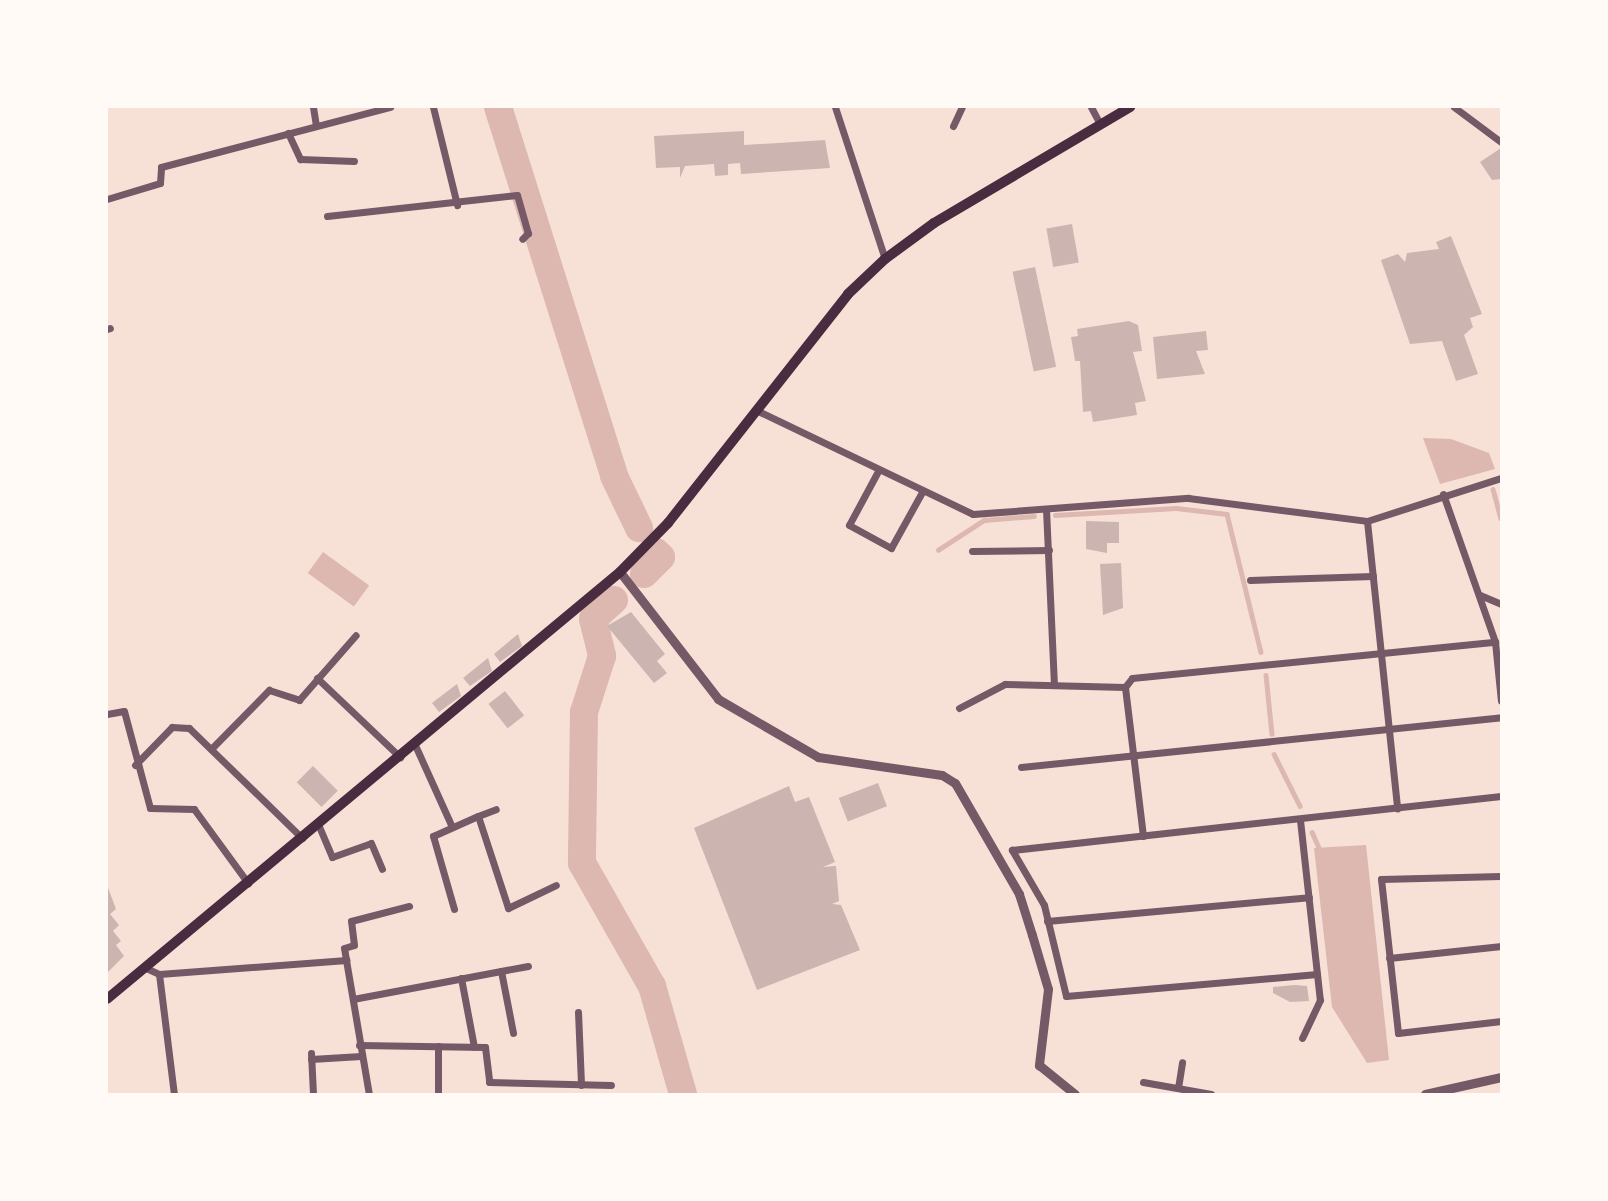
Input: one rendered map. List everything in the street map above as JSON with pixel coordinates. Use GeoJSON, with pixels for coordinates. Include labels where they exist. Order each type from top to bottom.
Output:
{"type":"FeatureCollection","features":[{"type":"Feature","properties":{"kind":"main road"},"geometry":{"type":"LineString","coordinates":[[107,999],[620,572],[760,412],[848,294],[885,259],[1130,107]]}},
{"type":"Feature","properties":{"kind":"street"},"geometry":{"type":"LineString","coordinates":[[313,107],[316,126]]}},
{"type":"Feature","properties":{"kind":"street"},"geometry":{"type":"LineString","coordinates":[[107,199],[160,183],[161,167],[377,108],[390,107]]}},
{"type":"Feature","properties":{"kind":"street"},"geometry":{"type":"LineString","coordinates":[[433,107],[457,205]]}},
{"type":"Feature","properties":{"kind":"street"},"geometry":{"type":"LineString","coordinates":[[835,107],[885,259]]}},
{"type":"Feature","properties":{"kind":"street"},"geometry":{"type":"LineString","coordinates":[[953,126],[962,107]]}},
{"type":"Feature","properties":{"kind":"street"},"geometry":{"type":"LineString","coordinates":[[1091,107],[1100,124]]}},
{"type":"Feature","properties":{"kind":"street"},"geometry":{"type":"LineString","coordinates":[[1454,107],[1501,142]]}},
{"type":"Feature","properties":{"kind":"street"},"geometry":{"type":"LineString","coordinates":[[288,133],[300,159],[354,161]]}},
{"type":"Feature","properties":{"kind":"street"},"geometry":{"type":"LineString","coordinates":[[327,216],[457,205],[517,195],[528,233],[522,239]]}},
{"type":"Feature","properties":{"kind":"street"},"geometry":{"type":"LineString","coordinates":[[760,412],[877,473],[973,514],[1188,498],[1367,522],[1443,494],[1501,478]]}},
{"type":"Feature","properties":{"kind":"street"},"geometry":{"type":"LineString","coordinates":[[877,473],[849,525],[891,548],[922,492]]}},
{"type":"Feature","properties":{"kind":"street"},"geometry":{"type":"LineString","coordinates":[[1443,494],[1495,642],[1501,701]]}},
{"type":"Feature","properties":{"kind":"street"},"geometry":{"type":"LineString","coordinates":[[1046,509],[1054,685]]}},
{"type":"Feature","properties":{"kind":"street"},"geometry":{"type":"LineString","coordinates":[[1367,522],[1398,808]]}},
{"type":"Feature","properties":{"kind":"street"},"geometry":{"type":"LineString","coordinates":[[972,551],[1049,550]]}},
{"type":"Feature","properties":{"kind":"street"},"geometry":{"type":"LineString","coordinates":[[620,572],[718,699],[818,757],[942,775],[955,783],[1019,894],[1035,945],[1048,989],[1039,1065],[1075,1094]]}},
{"type":"Feature","properties":{"kind":"street"},"geometry":{"type":"LineString","coordinates":[[1250,579],[1373,576]]}},
{"type":"Feature","properties":{"kind":"street"},"geometry":{"type":"LineString","coordinates":[[1480,595],[1501,604]]}},
{"type":"Feature","properties":{"kind":"street"},"geometry":{"type":"LineString","coordinates":[[211,749],[270,690],[299,700],[356,635]]}},
{"type":"Feature","properties":{"kind":"street"},"geometry":{"type":"LineString","coordinates":[[1143,836],[1125,687],[1132,678],[1495,642]]}},
{"type":"Feature","properties":{"kind":"street"},"geometry":{"type":"LineString","coordinates":[[317,678],[400,757]]}},
{"type":"Feature","properties":{"kind":"street"},"geometry":{"type":"LineString","coordinates":[[959,708],[1004,684],[1125,687]]}},
{"type":"Feature","properties":{"kind":"street"},"geometry":{"type":"LineString","coordinates":[[107,714],[124,711],[135,765],[150,808],[194,809],[248,883]]}},
{"type":"Feature","properties":{"kind":"street"},"geometry":{"type":"LineString","coordinates":[[1021,767],[1134,760],[1501,718]]}},
{"type":"Feature","properties":{"kind":"street"},"geometry":{"type":"LineString","coordinates":[[135,765],[172,727],[189,728],[302,838]]}},
{"type":"Feature","properties":{"kind":"street"},"geometry":{"type":"LineString","coordinates":[[415,745],[452,827]]}},
{"type":"Feature","properties":{"kind":"street"},"geometry":{"type":"LineString","coordinates":[[1317,974],[1066,996],[1047,921],[1012,850],[1501,796]]}},
{"type":"Feature","properties":{"kind":"street"},"geometry":{"type":"LineString","coordinates":[[454,909],[432,836],[496,808]]}},
{"type":"Feature","properties":{"kind":"street"},"geometry":{"type":"LineString","coordinates":[[478,816],[508,908],[556,885]]}},
{"type":"Feature","properties":{"kind":"street"},"geometry":{"type":"LineString","coordinates":[[1300,820],[1317,974],[1318,1016],[1302,1038]]}},
{"type":"Feature","properties":{"kind":"street"},"geometry":{"type":"LineString","coordinates":[[318,824],[332,857],[371,843],[382,869]]}},
{"type":"Feature","properties":{"kind":"street"},"geometry":{"type":"LineString","coordinates":[[1501,876],[1381,879],[1398,1033],[1501,1021]]}},
{"type":"Feature","properties":{"kind":"street"},"geometry":{"type":"LineString","coordinates":[[1047,921],[1309,897]]}},
{"type":"Feature","properties":{"kind":"street"},"geometry":{"type":"LineString","coordinates":[[369,1094],[344,948],[354,945],[351,921],[392,907],[408,906]]}},
{"type":"Feature","properties":{"kind":"street"},"geometry":{"type":"LineString","coordinates":[[1389,958],[1501,946]]}},
{"type":"Feature","properties":{"kind":"street"},"geometry":{"type":"LineString","coordinates":[[146,968],[159,974],[346,960]]}},
{"type":"Feature","properties":{"kind":"street"},"geometry":{"type":"LineString","coordinates":[[353,999],[528,965]]}},
{"type":"Feature","properties":{"kind":"street"},"geometry":{"type":"LineString","coordinates":[[501,971],[513,1033]]}},
{"type":"Feature","properties":{"kind":"street"},"geometry":{"type":"LineString","coordinates":[[159,974],[174,1094]]}},
{"type":"Feature","properties":{"kind":"street"},"geometry":{"type":"LineString","coordinates":[[461,978],[474,1046]]}},
{"type":"Feature","properties":{"kind":"street"},"geometry":{"type":"LineString","coordinates":[[574,1094],[577,1085],[578,1012]]}},
{"type":"Feature","properties":{"kind":"street"},"geometry":{"type":"LineString","coordinates":[[359,1045],[485,1047],[489,1083],[611,1085]]}},
{"type":"Feature","properties":{"kind":"street"},"geometry":{"type":"LineString","coordinates":[[438,1046],[438,1094]]}},
{"type":"Feature","properties":{"kind":"street"},"geometry":{"type":"LineString","coordinates":[[313,1094],[311,1056],[361,1056]]}},
{"type":"Feature","properties":{"kind":"street"},"geometry":{"type":"LineString","coordinates":[[1178,1088],[1182,1062]]}},
{"type":"Feature","properties":{"kind":"street"},"geometry":{"type":"LineString","coordinates":[[1425,1094],[1501,1077]]}},
{"type":"Feature","properties":{"kind":"street"},"geometry":{"type":"LineString","coordinates":[[1143,1082],[1211,1094]]}},
{"type":"Feature","properties":{"kind":"street"},"geometry":{"type":"LineString","coordinates":[[528,1083],[528,1094]]}},
{"type":"Feature","properties":{"kind":"shaded area"},"geometry":{"type":"Polygon","coordinates":[[[1423,438],[1451,439],[1489,453],[1495,469],[1440,484],[1423,438]]]}},
{"type":"Feature","properties":{"kind":"shaded area"},"geometry":{"type":"Polygon","coordinates":[[[323,552],[369,586],[354,607],[308,573],[323,552]]]}},
{"type":"Feature","properties":{"kind":"shaded area"},"geometry":{"type":"Polygon","coordinates":[[[1366,845],[1389,1060],[1367,1063],[1332,1007],[1314,848],[1366,845]]]}},
{"type":"Feature","properties":{"kind":"building"},"geometry":{"type":"Polygon","coordinates":[[[744,131],[744,145],[825,140],[830,168],[741,174],[740,163],[728,164],[728,175],[715,176],[714,164],[685,166],[680,178],[680,167],[656,168],[654,136],[744,131]]]}},
{"type":"Feature","properties":{"kind":"building"},"geometry":{"type":"Polygon","coordinates":[[[1501,148],[1501,179],[1492,180],[1480,162],[1501,148]]]}},
{"type":"Feature","properties":{"kind":"building"},"geometry":{"type":"Polygon","coordinates":[[[1072,224],[1079,262],[1053,267],[1046,229],[1072,224]]]}},
{"type":"Feature","properties":{"kind":"building"},"geometry":{"type":"Polygon","coordinates":[[[1451,236],[1482,314],[1470,318],[1473,327],[1464,335],[1478,374],[1456,381],[1442,341],[1410,344],[1381,260],[1398,254],[1405,262],[1407,253],[1439,249],[1436,242],[1451,236]]]}},
{"type":"Feature","properties":{"kind":"building"},"geometry":{"type":"Polygon","coordinates":[[[1035,267],[1056,367],[1034,372],[1013,272],[1035,267]]]}},
{"type":"Feature","properties":{"kind":"building"},"geometry":{"type":"Polygon","coordinates":[[[1129,321],[1138,325],[1142,351],[1133,352],[1146,401],[1135,403],[1137,415],[1093,422],[1091,411],[1083,412],[1080,361],[1075,361],[1071,337],[1078,336],[1077,329],[1129,321]]]}},
{"type":"Feature","properties":{"kind":"building"},"geometry":{"type":"Polygon","coordinates":[[[1206,331],[1208,350],[1196,351],[1205,374],[1157,379],[1153,337],[1206,331]]]}},
{"type":"Feature","properties":{"kind":"building"},"geometry":{"type":"Polygon","coordinates":[[[1086,521],[1119,522],[1119,543],[1107,543],[1107,553],[1086,549],[1086,521]]]}},
{"type":"Feature","properties":{"kind":"building"},"geometry":{"type":"Polygon","coordinates":[[[1121,563],[1123,608],[1103,615],[1100,564],[1121,563]]]}},
{"type":"Feature","properties":{"kind":"building"},"geometry":{"type":"Polygon","coordinates":[[[631,612],[665,654],[657,661],[667,673],[654,683],[607,626],[631,612]]]}},
{"type":"Feature","properties":{"kind":"building"},"geometry":{"type":"Polygon","coordinates":[[[518,634],[522,646],[500,662],[494,654],[518,634]]]}},
{"type":"Feature","properties":{"kind":"building"},"geometry":{"type":"Polygon","coordinates":[[[488,658],[492,671],[470,686],[463,678],[488,658]]]}},
{"type":"Feature","properties":{"kind":"building"},"geometry":{"type":"Polygon","coordinates":[[[457,684],[461,696],[439,712],[432,703],[457,684]]]}},
{"type":"Feature","properties":{"kind":"building"},"geometry":{"type":"Polygon","coordinates":[[[505,691],[524,715],[508,728],[488,704],[505,691]]]}},
{"type":"Feature","properties":{"kind":"building"},"geometry":{"type":"Polygon","coordinates":[[[313,766],[338,791],[321,807],[297,782],[313,766]]]}},
{"type":"Feature","properties":{"kind":"building"},"geometry":{"type":"Polygon","coordinates":[[[878,783],[887,806],[848,821],[839,798],[878,783]]]}},
{"type":"Feature","properties":{"kind":"building"},"geometry":{"type":"Polygon","coordinates":[[[789,786],[795,802],[809,797],[835,862],[823,867],[836,866],[839,901],[832,904],[841,905],[860,950],[757,990],[694,828],[789,786]]]}},
{"type":"Feature","properties":{"kind":"building"},"geometry":{"type":"Polygon","coordinates":[[[107,885],[116,909],[110,914],[119,925],[113,931],[121,941],[116,945],[124,956],[107,973],[107,885]]]}},
{"type":"Feature","properties":{"kind":"building"},"geometry":{"type":"Polygon","coordinates":[[[1307,986],[1309,1001],[1290,1002],[1273,993],[1273,987],[1307,986]]]}},
{"type":"Feature","properties":{"kind":"waterway"},"geometry":{"type":"LineString","coordinates":[[498,107],[614,476],[639,528]]}},
{"type":"Feature","properties":{"kind":"waterway"},"geometry":{"type":"LineString","coordinates":[[1493,489],[1501,518]]}},
{"type":"Feature","properties":{"kind":"waterway"},"geometry":{"type":"LineString","coordinates":[[1055,515],[1176,508],[1227,514],[1261,652]]}},
{"type":"Feature","properties":{"kind":"waterway"},"geometry":{"type":"LineString","coordinates":[[938,550],[984,520],[1034,516]]}},
{"type":"Feature","properties":{"kind":"waterway"},"geometry":{"type":"LineString","coordinates":[[644,574],[661,557],[656,552]]}},
{"type":"Feature","properties":{"kind":"waterway"},"geometry":{"type":"LineString","coordinates":[[614,600],[593,619],[602,656],[584,712],[582,863],[652,986],[683,1094]]}},
{"type":"Feature","properties":{"kind":"waterway"},"geometry":{"type":"LineString","coordinates":[[1266,675],[1272,734]]}},
{"type":"Feature","properties":{"kind":"waterway"},"geometry":{"type":"LineString","coordinates":[[1274,754],[1300,806]]}},
{"type":"Feature","properties":{"kind":"waterway"},"geometry":{"type":"LineString","coordinates":[[1312,832],[1319,848]]}}]}
